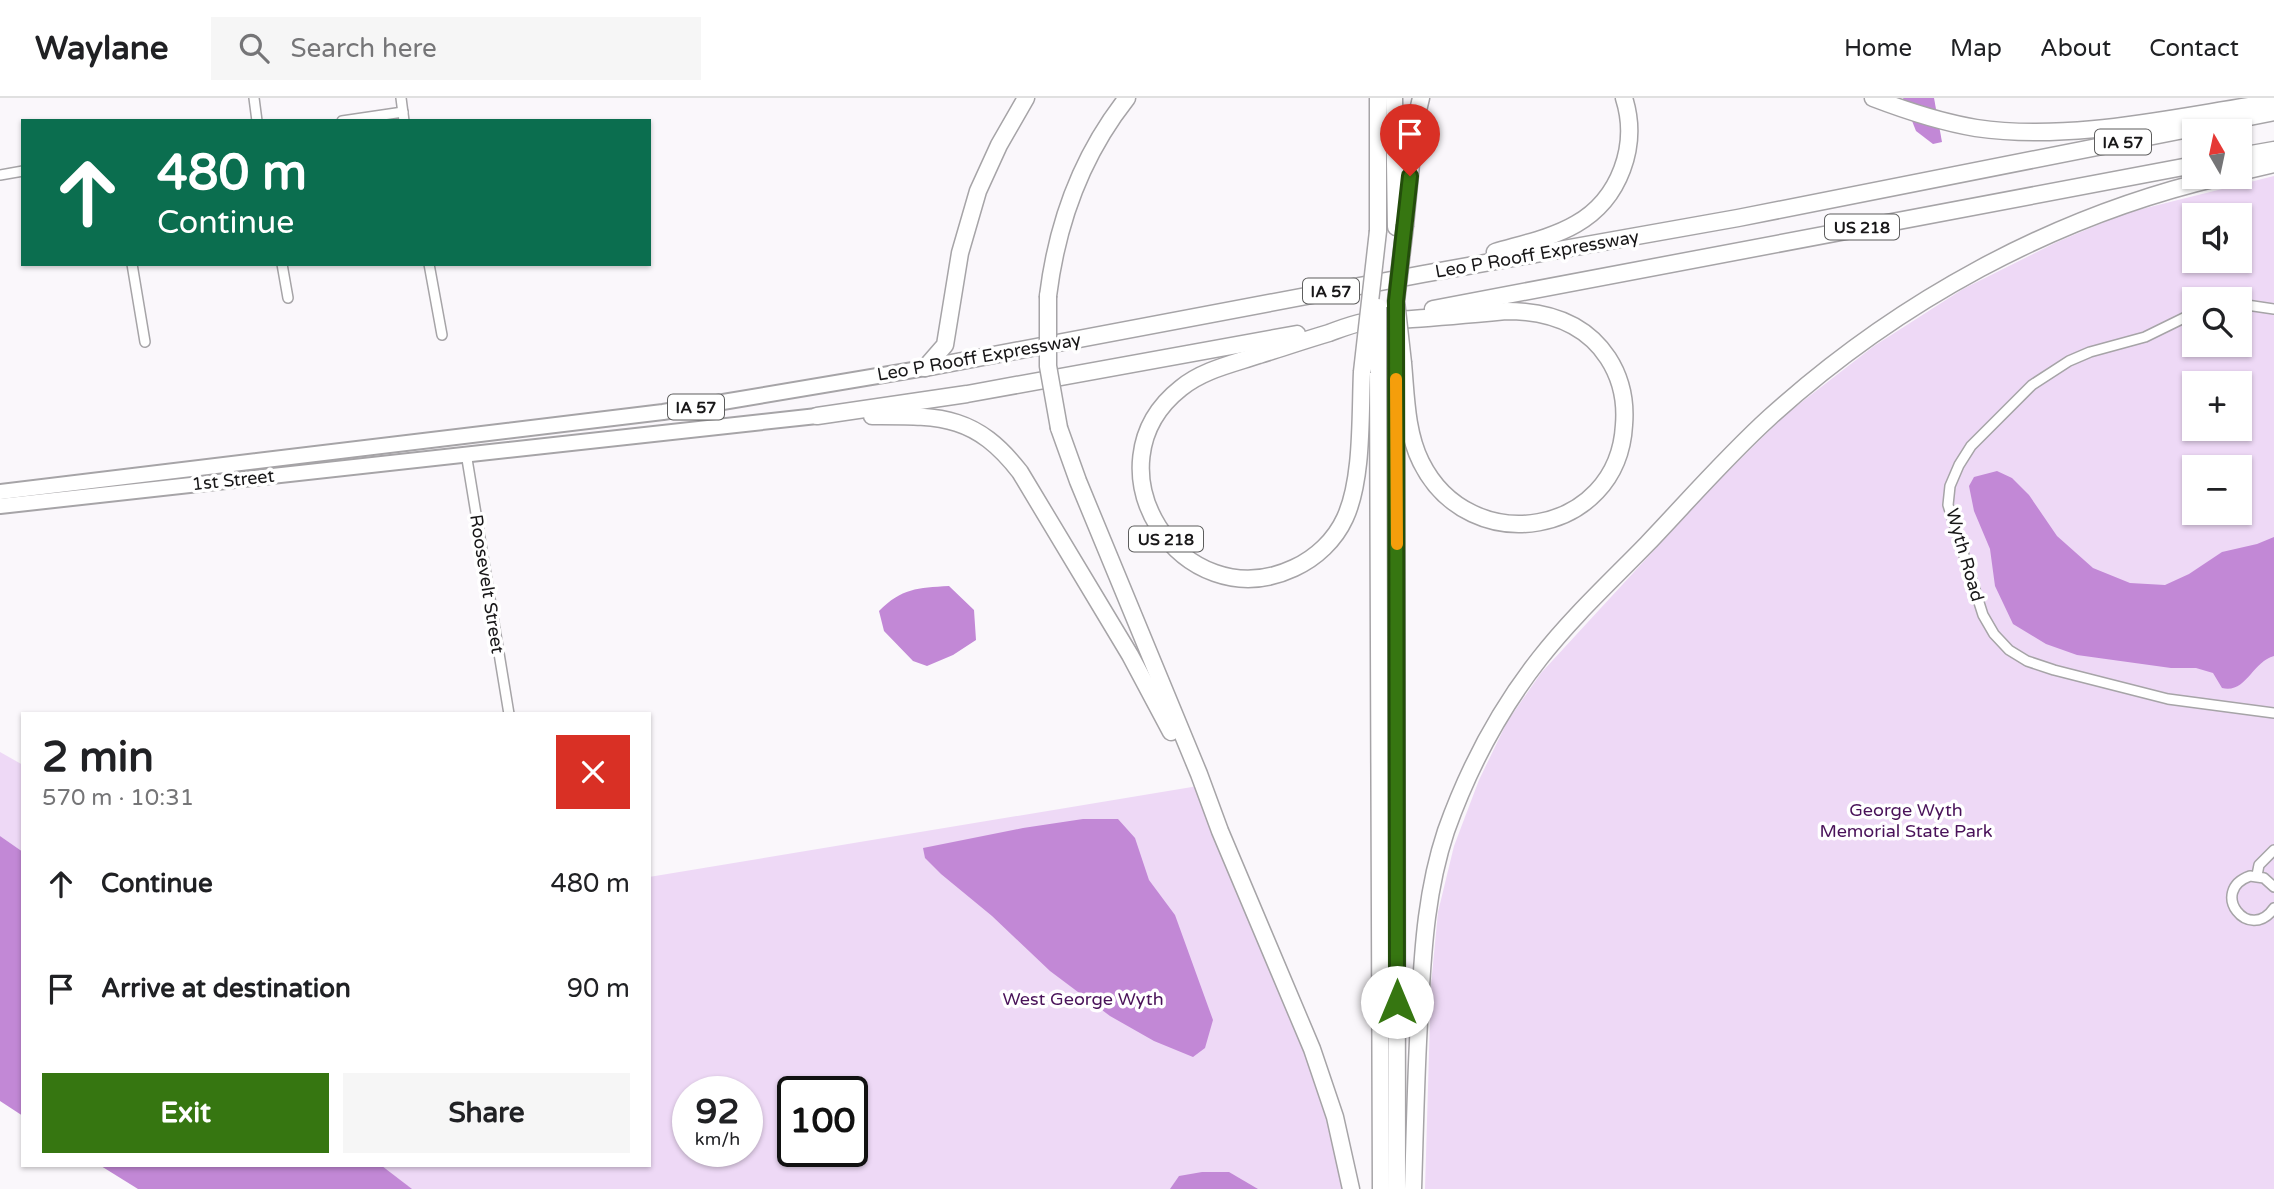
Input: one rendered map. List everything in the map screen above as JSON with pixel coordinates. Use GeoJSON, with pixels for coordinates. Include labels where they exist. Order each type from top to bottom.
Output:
{"type":"FeatureCollection","features":[{"type":"Feature","properties":{"kind":"highway"},"geometry":{"type":"LineString","coordinates":[[925,368],[945,345],[960,253],[978,191],[999,145],[1027,98]]}},
{"type":"Feature","properties":{"kind":"highway"},"geometry":{"type":"LineString","coordinates":[[1128,98],[1101,135],[1070,199],[1052,266],[1048,296],[1048,366],[1059,428],[1220,831],[1312,1049],[1335,1117],[1351,1189]]}},
{"type":"Feature","properties":{"kind":"highway"},"geometry":{"type":"LineString","coordinates":[[1378,98],[1378,230],[1370,370],[1381,1189]]}},
{"type":"Feature","properties":{"kind":"highway"},"geometry":{"type":"LineString","coordinates":[[1394,98],[1401,226]]}},
{"type":"Feature","properties":{"kind":"highway"},"geometry":{"type":"LineString","coordinates":[[1397,1189],[1399,364],[1396,301],[1401,226],[1421,98]]}},
{"type":"Feature","properties":{"kind":"highway"},"geometry":{"type":"LineString","coordinates":[[1423,274],[1563,231],[1599,206],[1620,175],[1628,150],[1629,124],[1624,98]]}},
{"type":"Feature","properties":{"kind":"highway"},"geometry":{"type":"LineString","coordinates":[[1873,98],[1954,124],[1979,128],[2061,132],[2274,102]]}},
{"type":"Feature","properties":{"kind":"highway"},"geometry":{"type":"LineString","coordinates":[[1879,98],[1900,108]]}},
{"type":"Feature","properties":{"kind":"highway","name":"Leo P Rooff Expressway"},"geometry":{"type":"LineString","coordinates":[[925,368],[1738,218],[2274,112]]}},
{"type":"Feature","properties":{"kind":"highway"},"geometry":{"type":"LineString","coordinates":[[2252,154],[2274,150]]}},
{"type":"Feature","properties":{"kind":"highway"},"geometry":{"type":"LineString","coordinates":[[2252,169],[2274,164]]}},
{"type":"Feature","properties":{"kind":"highway","name":"Leo P Rooff Expressway"},"geometry":{"type":"LineString","coordinates":[[817,416],[967,394],[1363,322],[2182,167]]}},
{"type":"Feature","properties":{"kind":"highway"},"geometry":{"type":"LineString","coordinates":[[1413,1189],[1422,957],[1427,914],[1447,830],[1467,781],[1496,724],[1541,657],[1726,459],[1821,373],[1921,302],[1990,263],[2120,206],[2182,188]]}},
{"type":"Feature","properties":{"kind":"highway"},"geometry":{"type":"LineString","coordinates":[[1363,322],[1507,311],[1528,311],[1562,319],[1598,345],[1615,369],[1624,398],[1625,414],[1623,442],[1618,456],[1595,493],[1580,505],[1548,521],[1504,524],[1471,514],[1444,496],[1420,462],[1412,436],[1399,364]]}},
{"type":"Feature","properties":{"kind":"highway","name":"US 218"},"geometry":{"type":"LineString","coordinates":[[1363,322],[1199,376],[1171,396],[1155,417],[1144,439],[1141,470],[1146,504],[1159,531],[1169,543],[1202,568],[1243,579],[1276,575],[1307,562],[1321,552],[1345,520],[1354,491],[1370,370]]}},
{"type":"Feature","properties":{"kind":"highway"},"geometry":{"type":"LineString","coordinates":[[817,416],[936,417],[975,430],[1008,457],[1020,472],[1145,682],[1220,831]]}},
{"type":"Feature","properties":{"kind":"main road","name":"Leo P Rooff Expressway"},"geometry":{"type":"LineString","coordinates":[[466,437],[663,412],[925,368]]}},
{"type":"Feature","properties":{"kind":"main road","name":"Leo P Rooff Expressway"},"geometry":{"type":"LineString","coordinates":[[466,453],[817,416]]}},
{"type":"Feature","properties":{"kind":"main road","name":"1st Street"},"geometry":{"type":"LineString","coordinates":[[0,492],[466,437]]}},
{"type":"Feature","properties":{"kind":"main road","name":"1st Street"},"geometry":{"type":"LineString","coordinates":[[0,506],[466,453]]}},
{"type":"Feature","properties":{"kind":"street"},"geometry":{"type":"LineString","coordinates":[[254,98],[257,119]]}},
{"type":"Feature","properties":{"kind":"street"},"geometry":{"type":"LineString","coordinates":[[366,119],[403,116],[401,98]]}},
{"type":"Feature","properties":{"kind":"street"},"geometry":{"type":"LineString","coordinates":[[0,175],[21,171]]}},
{"type":"Feature","properties":{"kind":"street"},"geometry":{"type":"LineString","coordinates":[[132,266],[145,342]]}},
{"type":"Feature","properties":{"kind":"street"},"geometry":{"type":"LineString","coordinates":[[282,266],[288,298]]}},
{"type":"Feature","properties":{"kind":"street"},"geometry":{"type":"LineString","coordinates":[[429,266],[442,335]]}},
{"type":"Feature","properties":{"kind":"street"},"geometry":{"type":"LineString","coordinates":[[2252,306],[2274,309]]}},
{"type":"Feature","properties":{"kind":"street","name":"Wyth Road"},"geometry":{"type":"LineString","coordinates":[[2182,319],[2145,337],[2090,352],[2069,361],[2032,385],[1965,455],[1950,486],[1948,505],[1983,615],[1994,634],[2009,650],[2027,661],[2051,670],[2168,699],[2274,713]]}},
{"type":"Feature","properties":{"kind":"street","name":"Roosevelt Street"},"geometry":{"type":"LineString","coordinates":[[466,453],[509,712]]}},
{"type":"Feature","properties":{"kind":"street"},"geometry":{"type":"LineString","coordinates":[[2257,875],[2259,866],[2274,850]]}},
{"type":"Feature","properties":{"kind":"street"},"geometry":{"type":"LineString","coordinates":[[2274,887],[2257,875],[2250,876],[2237,883],[2231,897],[2235,911],[2247,919],[2255,920],[2268,915],[2274,908]]}},
{"type":"Feature","properties":{"kind":"green space","name":"George Wyth Memorial State Park"},"geometry":{"type":"Polygon","coordinates":[[[2274,176],[2274,1189],[1425,1189],[1431,985],[1438,912],[1454,846],[1479,780],[1507,722],[1541,673],[1715,484],[1785,415],[1874,346],[1963,289],[2057,242],[2126,213],[2222,189],[2252,189],[2252,182],[2274,176]]]}},
{"type":"Feature","properties":{"kind":"green space"},"geometry":{"type":"Polygon","coordinates":[[[0,752],[21,764],[21,851],[0,836],[0,752]]]}},
{"type":"Feature","properties":{"kind":"green space","name":"West George Wyth"},"geometry":{"type":"Polygon","coordinates":[[[1198,786],[1287,987],[1350,1189],[406,1189],[382,1167],[651,1167],[651,877],[1198,786]]]}},
{"type":"Feature","properties":{"kind":"shaded area"},"geometry":{"type":"Polygon","coordinates":[[[1903,98],[1934,98],[1942,142],[1933,144],[1916,131],[1903,98]]]}},
{"type":"Feature","properties":{"kind":"shaded area"},"geometry":{"type":"Polygon","coordinates":[[[1997,471],[2012,478],[2029,495],[2057,536],[2093,568],[2130,583],[2165,585],[2189,574],[2222,552],[2274,537],[2274,656],[2266,659],[2243,682],[2230,689],[2222,688],[2213,673],[2196,668],[2171,668],[2077,655],[2046,644],[2013,624],[1995,586],[1990,549],[1974,511],[1969,486],[1974,477],[1997,471]]]}},
{"type":"Feature","properties":{"kind":"shaded area"},"geometry":{"type":"Polygon","coordinates":[[[949,586],[974,610],[976,640],[953,655],[927,666],[913,661],[884,631],[879,611],[895,598],[911,591],[949,586]]]}},
{"type":"Feature","properties":{"kind":"shaded area"},"geometry":{"type":"Polygon","coordinates":[[[1083,819],[1118,819],[1135,838],[1149,880],[1175,915],[1213,1020],[1205,1048],[1193,1057],[1154,1041],[1110,1016],[1050,971],[925,858],[923,848],[1083,819]]]}},
{"type":"Feature","properties":{"kind":"shaded area"},"geometry":{"type":"Polygon","coordinates":[[[0,836],[21,851],[21,1115],[0,1101],[0,836]]]}},
{"type":"Feature","properties":{"kind":"shaded area"},"geometry":{"type":"Polygon","coordinates":[[[103,1167],[383,1167],[412,1189],[138,1189],[103,1167]]]}},
{"type":"Feature","properties":{"kind":"shaded area"},"geometry":{"type":"Polygon","coordinates":[[[1202,1172],[1229,1172],[1258,1189],[1170,1189],[1179,1176],[1202,1172]]]}},
{"type":"Feature","properties":{"kind":"slow traffic"},"geometry":{"type":"LineString","coordinates":[[1396,379],[1397,544]]}},
{"type":"Feature","properties":{"kind":"route"},"geometry":{"type":"LineString","coordinates":[[1397,1002],[1396,301],[1410,176]]}}]}
